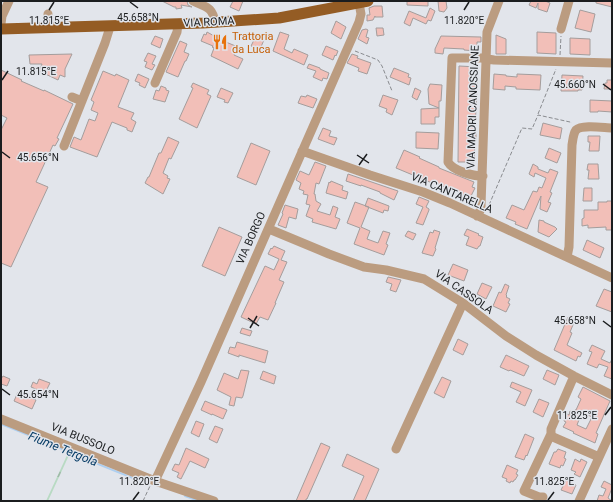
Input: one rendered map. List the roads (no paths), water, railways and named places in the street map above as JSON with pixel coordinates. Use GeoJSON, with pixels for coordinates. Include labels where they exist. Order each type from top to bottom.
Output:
{"type":"FeatureCollection","features":[{"type":"Feature","properties":{"kind":"main road","name":"VIA ROMA"},"geometry":{"type":"LineString","coordinates":[[1,30],[215,23],[279,18],[364,2]]}},
{"type":"Feature","properties":{"kind":"street"},"geometry":{"type":"LineString","coordinates":[[1,24],[2,16],[9,1]]}},
{"type":"Feature","properties":{"kind":"street"},"geometry":{"type":"LineString","coordinates":[[193,1],[211,10],[215,23]]}},
{"type":"Feature","properties":{"kind":"street","name":"VIA MADRI CANOSSIANE"},"geometry":{"type":"LineString","coordinates":[[477,216],[481,205],[483,176],[487,32],[499,1]]}},
{"type":"Feature","properties":{"kind":"street"},"geometry":{"type":"LineString","coordinates":[[561,28],[569,1]]}},
{"type":"Feature","properties":{"kind":"street","name":"VIA BORGO"},"geometry":{"type":"LineString","coordinates":[[154,481],[201,382],[362,14],[364,2]]}},
{"type":"Feature","properties":{"kind":"street"},"geometry":{"type":"LineString","coordinates":[[48,14],[48,28]]}},
{"type":"Feature","properties":{"kind":"street"},"geometry":{"type":"LineString","coordinates":[[155,84],[177,32],[178,24]]}},
{"type":"Feature","properties":{"kind":"street"},"geometry":{"type":"LineString","coordinates":[[64,146],[110,27]]}},
{"type":"Feature","properties":{"kind":"street"},"geometry":{"type":"LineString","coordinates":[[483,176],[471,175],[450,166],[448,162],[447,156],[452,58],[612,64]]}},
{"type":"Feature","properties":{"kind":"street"},"geometry":{"type":"LineString","coordinates":[[72,97],[82,101]]}},
{"type":"Feature","properties":{"kind":"street"},"geometry":{"type":"LineString","coordinates":[[567,257],[569,247],[573,136],[578,128],[612,128]]}},
{"type":"Feature","properties":{"kind":"street","name":"VIA CANTARELLA"},"geometry":{"type":"LineString","coordinates":[[302,151],[423,192],[612,278]]}},
{"type":"Feature","properties":{"kind":"street","name":"VIA CASSOLA"},"geometry":{"type":"LineString","coordinates":[[268,229],[364,266],[424,279],[462,302],[506,336],[536,355],[612,395]]}},
{"type":"Feature","properties":{"kind":"street"},"geometry":{"type":"LineString","coordinates":[[396,449],[462,302]]}},
{"type":"Feature","properties":{"kind":"street"},"geometry":{"type":"LineString","coordinates":[[543,497],[539,498],[524,491],[551,434],[551,429],[574,376]]}},
{"type":"Feature","properties":{"kind":"street","name":"VIA BUSSOLO"},"geometry":{"type":"LineString","coordinates":[[1,419],[154,481],[214,501]]}},
{"type":"Feature","properties":{"kind":"street"},"geometry":{"type":"LineString","coordinates":[[579,501],[612,429]]}},
{"type":"Feature","properties":{"kind":"street"},"geometry":{"type":"LineString","coordinates":[[551,434],[553,438],[599,457]]}},
{"type":"Feature","properties":{"kind":"waterway","name":"Fiume Tergola"},"geometry":{"type":"LineString","coordinates":[[1,424],[146,483]]}},
{"type":"Feature","properties":{"kind":"waterway","name":"Fiume Tergola"},"geometry":{"type":"LineString","coordinates":[[185,496],[199,501]]}},
{"type":"Feature","properties":{"kind":"place","name":"Trattoria da Luca"},"geometry":{"type":"Point","coordinates":[220,42]}}]}
